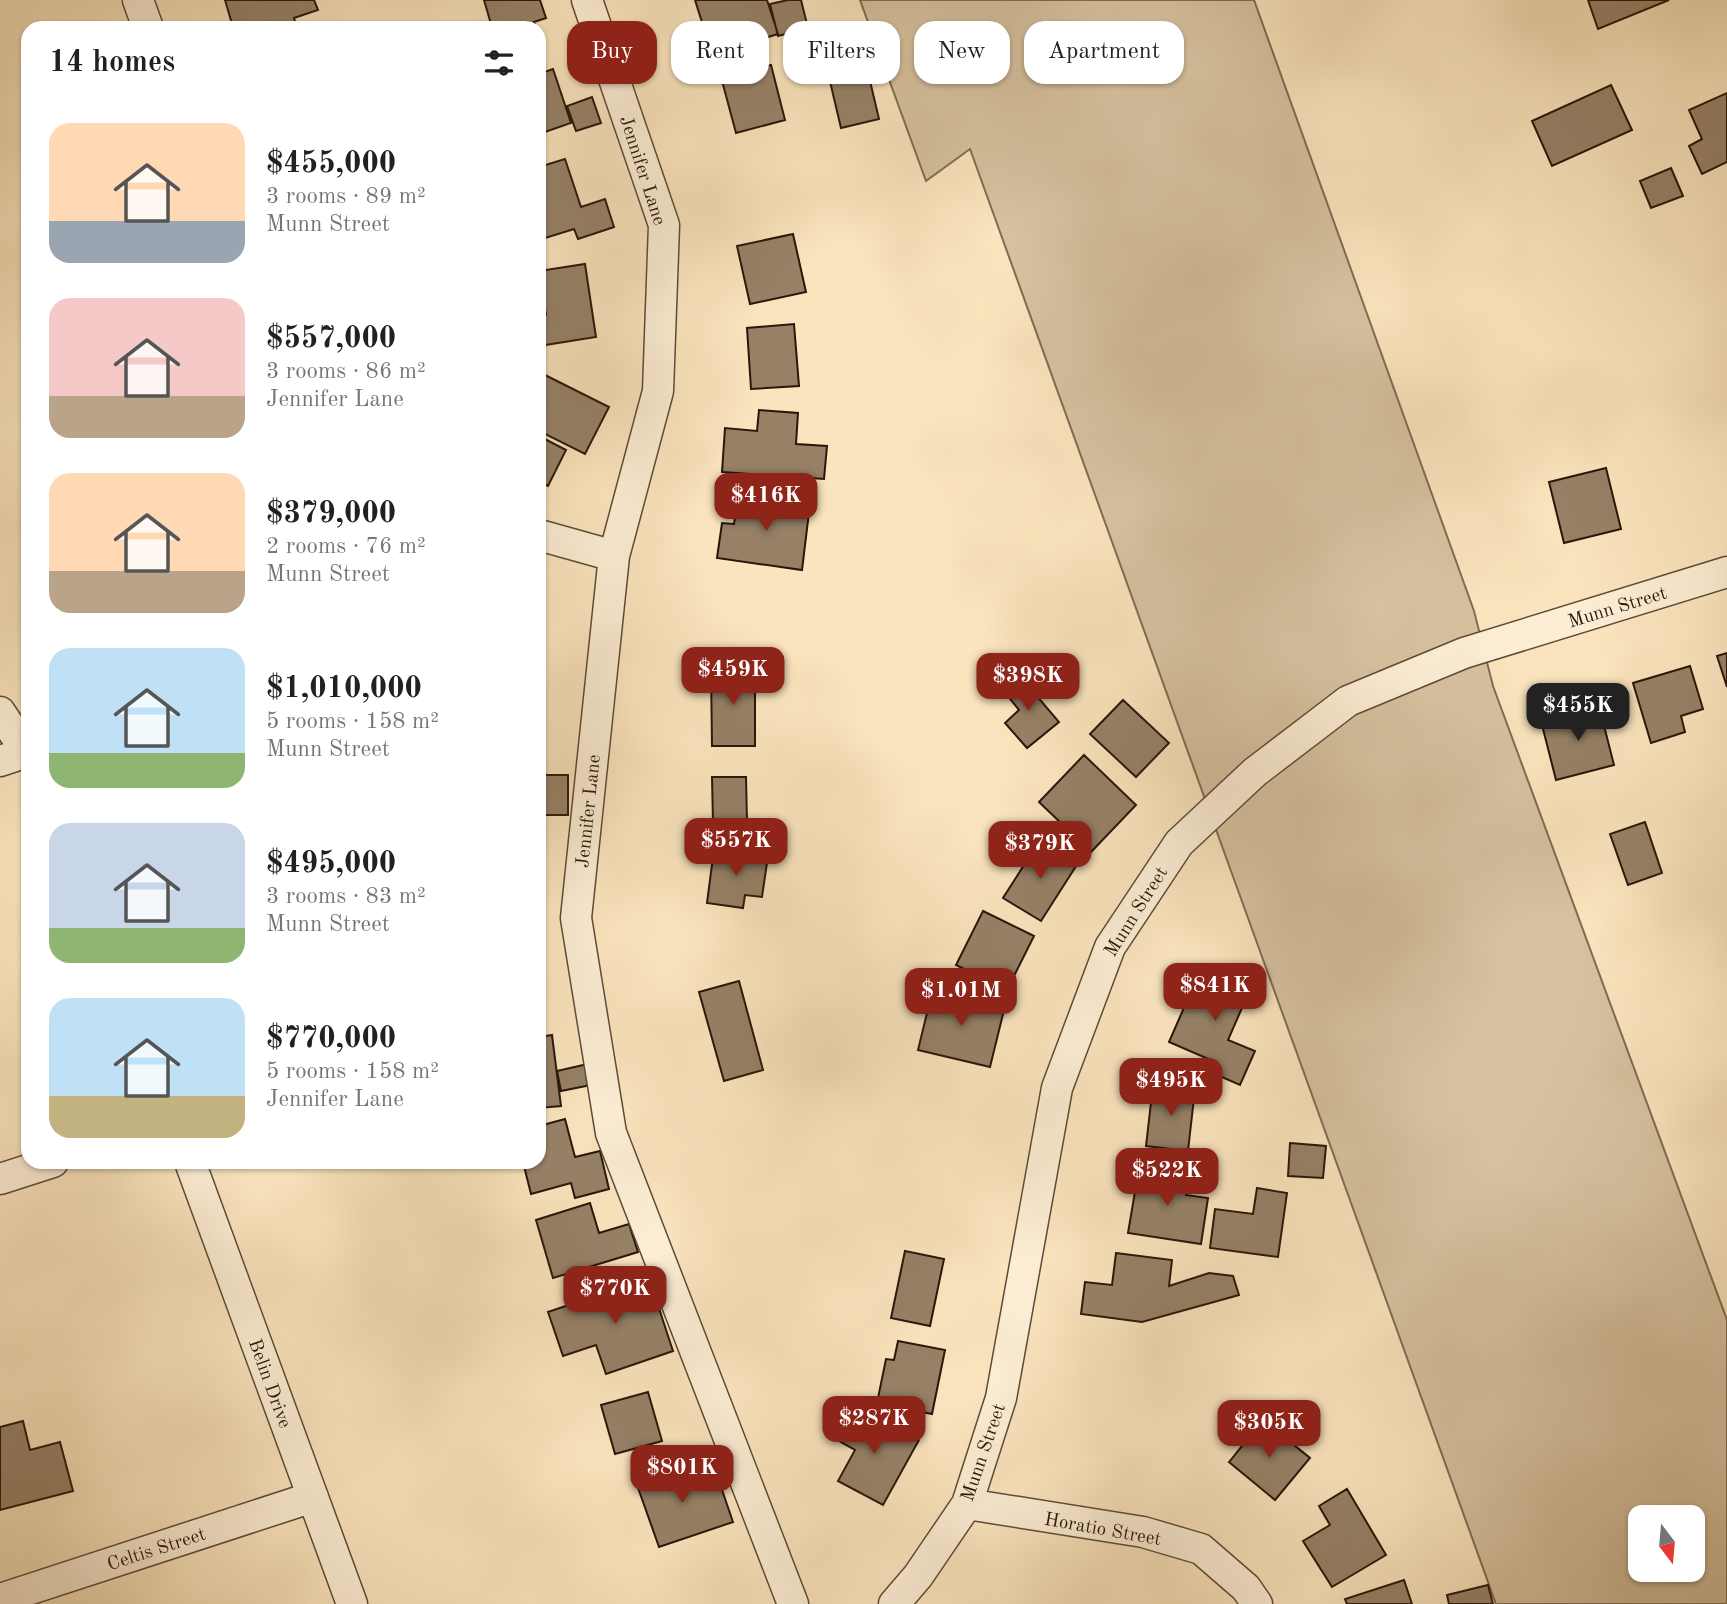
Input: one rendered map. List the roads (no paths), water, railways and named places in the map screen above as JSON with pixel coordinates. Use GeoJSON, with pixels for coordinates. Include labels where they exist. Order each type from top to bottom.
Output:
{"type":"FeatureCollection","features":[{"type":"Feature","properties":{"kind":"street"},"geometry":{"type":"LineString","coordinates":[[138,0],[146,21]]}},
{"type":"Feature","properties":{"kind":"street","name":"Jennifer Lane"},"geometry":{"type":"LineString","coordinates":[[587,0],[664,225],[658,391],[614,556],[576,918],[611,1133],[793,1604]]}},
{"type":"Feature","properties":{"kind":"street"},"geometry":{"type":"LineString","coordinates":[[546,537],[614,556]]}},
{"type":"Feature","properties":{"kind":"street","name":"Munn Street"},"geometry":{"type":"LineString","coordinates":[[894,1604],[918,1576],[967,1504],[1001,1398],[1057,1088],[1110,947],[1179,843],[1255,772],[1348,701],[1464,653],[1727,572]]}},
{"type":"Feature","properties":{"kind":"street"},"geometry":{"type":"LineString","coordinates":[[0,712],[18,755]]}},
{"type":"Feature","properties":{"kind":"street"},"geometry":{"type":"LineString","coordinates":[[0,1180],[32,1169]]}},
{"type":"Feature","properties":{"kind":"street","name":"Belin Drive"},"geometry":{"type":"LineString","coordinates":[[193,1169],[352,1604]]}},
{"type":"Feature","properties":{"kind":"street","name":"Celtis Street"},"geometry":{"type":"LineString","coordinates":[[0,1599],[313,1497]]}},
{"type":"Feature","properties":{"kind":"street","name":"Horatio Street"},"geometry":{"type":"LineString","coordinates":[[967,1504],[1143,1532],[1200,1549],[1246,1588],[1258,1604]]}}]}
